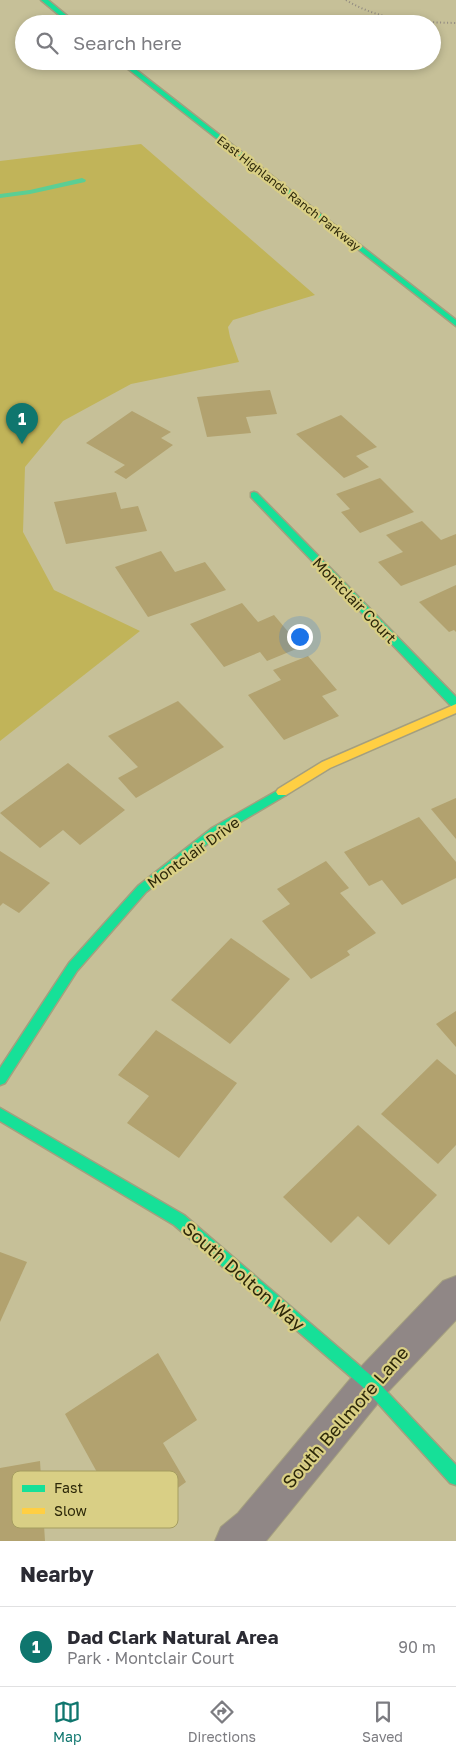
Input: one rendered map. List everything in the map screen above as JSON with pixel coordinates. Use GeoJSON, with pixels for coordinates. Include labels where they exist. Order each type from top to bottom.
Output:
{"type":"FeatureCollection","features":[{"type":"Feature","properties":{"kind":"street"},"geometry":{"type":"LineString","coordinates":[[44,0],[63,15]]}},
{"type":"Feature","properties":{"kind":"street","name":"East Highlands Ranch Parkway"},"geometry":{"type":"LineString","coordinates":[[133,70],[456,324]]}},
{"type":"Feature","properties":{"kind":"street","name":"Montclair Court"},"geometry":{"type":"LineString","coordinates":[[254,495],[456,704]]}},
{"type":"Feature","properties":{"kind":"street","name":"Montclair Drive"},"geometry":{"type":"LineString","coordinates":[[0,1079],[73,967],[142,889],[216,831],[326,765],[456,708]]}},
{"type":"Feature","properties":{"kind":"street","name":"South Dolton Way"},"geometry":{"type":"LineString","coordinates":[[0,1114],[179,1220],[370,1384],[456,1477]]}},
{"type":"Feature","properties":{"kind":"street","name":"South Bellmore Lane"},"geometry":{"type":"LineString","coordinates":[[235,1541],[252,1527],[370,1384],[456,1294]]}},
{"type":"Feature","properties":{"kind":"path"},"geometry":{"type":"LineString","coordinates":[[346,0],[359,8],[379,15]]}},
{"type":"Feature","properties":{"kind":"path"},"geometry":{"type":"LineString","coordinates":[[441,22],[456,23]]}},
{"type":"Feature","properties":{"kind":"shaded area"},"geometry":{"type":"Polygon","coordinates":[[[141,144],[315,295],[233,320],[228,327],[239,362],[131,384],[63,421],[25,467],[23,532],[54,590],[140,631],[0,741],[0,161],[141,144]]]}},
{"type":"Feature","properties":{"kind":"building"},"geometry":{"type":"Polygon","coordinates":[[[270,390],[277,414],[246,417],[251,433],[207,437],[197,397],[270,390]]]}},
{"type":"Feature","properties":{"kind":"building"},"geometry":{"type":"Polygon","coordinates":[[[132,411],[171,432],[161,438],[173,445],[126,479],[114,472],[125,465],[86,443],[132,411]]]}},
{"type":"Feature","properties":{"kind":"building"},"geometry":{"type":"Polygon","coordinates":[[[341,415],[377,447],[356,456],[369,467],[344,478],[296,434],[341,415]]]}},
{"type":"Feature","properties":{"kind":"building"},"geometry":{"type":"Polygon","coordinates":[[[380,478],[414,512],[360,533],[341,512],[350,509],[336,494],[380,478]]]}},
{"type":"Feature","properties":{"kind":"building"},"geometry":{"type":"Polygon","coordinates":[[[116,492],[121,509],[138,506],[147,531],[66,544],[54,502],[116,492]]]}},
{"type":"Feature","properties":{"kind":"building"},"geometry":{"type":"Polygon","coordinates":[[[422,521],[441,540],[456,534],[456,565],[401,586],[378,562],[403,552],[386,535],[422,521]]]}},
{"type":"Feature","properties":{"kind":"building"},"geometry":{"type":"Polygon","coordinates":[[[161,551],[175,572],[205,562],[226,590],[148,617],[115,567],[161,551]]]}},
{"type":"Feature","properties":{"kind":"building"},"geometry":{"type":"Polygon","coordinates":[[[456,585],[456,632],[454,630],[449,632],[419,602],[456,585]]]}},
{"type":"Feature","properties":{"kind":"building"},"geometry":{"type":"Polygon","coordinates":[[[242,603],[258,622],[274,615],[301,647],[267,661],[260,652],[224,667],[190,624],[242,603]]]}},
{"type":"Feature","properties":{"kind":"building"},"geometry":{"type":"Polygon","coordinates":[[[308,656],[337,690],[322,696],[339,716],[284,740],[248,695],[281,680],[273,670],[308,656]]]}},
{"type":"Feature","properties":{"kind":"building"},"geometry":{"type":"Polygon","coordinates":[[[178,701],[224,747],[136,798],[118,778],[138,767],[108,736],[178,701]]]}},
{"type":"Feature","properties":{"kind":"building"},"geometry":{"type":"Polygon","coordinates":[[[68,763],[125,810],[80,845],[63,830],[40,848],[0,813],[68,763]]]}},
{"type":"Feature","properties":{"kind":"building"},"geometry":{"type":"Polygon","coordinates":[[[456,798],[456,839],[431,809],[456,798]]]}},
{"type":"Feature","properties":{"kind":"building"},"geometry":{"type":"Polygon","coordinates":[[[419,817],[456,862],[456,878],[402,905],[382,880],[369,886],[344,852],[419,817]]]}},
{"type":"Feature","properties":{"kind":"building"},"geometry":{"type":"Polygon","coordinates":[[[0,851],[50,883],[19,913],[3,903],[0,906],[0,851]]]}},
{"type":"Feature","properties":{"kind":"building"},"geometry":{"type":"Polygon","coordinates":[[[326,861],[349,888],[340,893],[376,933],[347,951],[350,955],[311,979],[262,921],[290,904],[277,889],[326,861]]]}},
{"type":"Feature","properties":{"kind":"building"},"geometry":{"type":"Polygon","coordinates":[[[231,938],[290,979],[230,1044],[171,1000],[231,938]]]}},
{"type":"Feature","properties":{"kind":"building"},"geometry":{"type":"Polygon","coordinates":[[[456,1011],[456,1047],[436,1024],[456,1011]]]}},
{"type":"Feature","properties":{"kind":"building"},"geometry":{"type":"Polygon","coordinates":[[[156,1030],[237,1083],[179,1158],[127,1123],[149,1096],[118,1075],[156,1030]]]}},
{"type":"Feature","properties":{"kind":"building"},"geometry":{"type":"Polygon","coordinates":[[[437,1059],[456,1075],[456,1145],[438,1164],[381,1114],[437,1059]]]}},
{"type":"Feature","properties":{"kind":"building"},"geometry":{"type":"Polygon","coordinates":[[[358,1125],[437,1195],[389,1245],[358,1216],[331,1243],[283,1197],[358,1125]]]}},
{"type":"Feature","properties":{"kind":"building"},"geometry":{"type":"Polygon","coordinates":[[[0,1252],[27,1262],[0,1322],[0,1252]]]}},
{"type":"Feature","properties":{"kind":"building"},"geometry":{"type":"Polygon","coordinates":[[[158,1353],[197,1420],[163,1443],[186,1482],[178,1488],[178,1471],[96,1471],[65,1414],[158,1353]]]}},
{"type":"Feature","properties":{"kind":"building"},"geometry":{"type":"Polygon","coordinates":[[[40,1461],[41,1471],[12,1471],[12,1528],[44,1528],[45,1541],[0,1541],[0,1468],[40,1461]]]}},
{"type":"Feature","properties":{"kind":"waterway"},"geometry":{"type":"LineString","coordinates":[[0,196],[30,192],[82,180]]}},
{"type":"Feature","properties":{"kind":"traffic: fast"},"geometry":{"type":"LineString","coordinates":[[44,0],[63,15]]}},
{"type":"Feature","properties":{"kind":"traffic: fast"},"geometry":{"type":"LineString","coordinates":[[132,70],[456,324]]}},
{"type":"Feature","properties":{"kind":"traffic: fast"},"geometry":{"type":"LineString","coordinates":[[254,495],[456,704]]}},
{"type":"Feature","properties":{"kind":"traffic: fast"},"geometry":{"type":"LineString","coordinates":[[0,1079],[73,967],[142,889],[216,831],[282,792]]}},
{"type":"Feature","properties":{"kind":"traffic: fast"},"geometry":{"type":"LineString","coordinates":[[0,1114],[179,1220],[370,1384],[456,1477]]}},
{"type":"Feature","properties":{"kind":"traffic: slow"},"geometry":{"type":"LineString","coordinates":[[282,792],[326,765],[456,708]]}},
{"type":"Feature","properties":{"kind":"place","name":"Dad Clark Natural Area"},"geometry":{"type":"Point","coordinates":[22,444]}}]}
